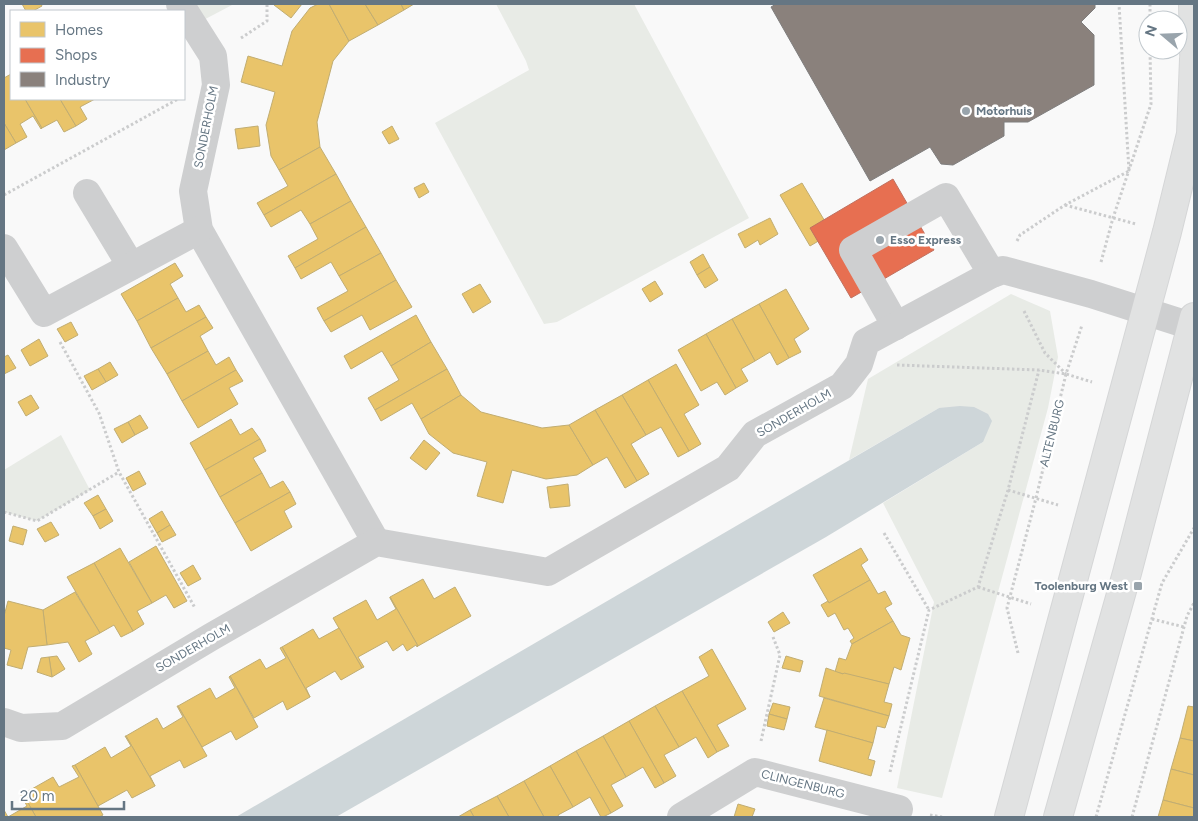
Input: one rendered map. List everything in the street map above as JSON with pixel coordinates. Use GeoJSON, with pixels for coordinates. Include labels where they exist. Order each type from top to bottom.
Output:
{"type":"FeatureCollection","features":[{"type":"Feature","properties":{"kind":"main road"},"geometry":{"type":"LineString","coordinates":[[1193,4],[1194,52]]}},
{"type":"Feature","properties":{"kind":"main road"},"geometry":{"type":"LineString","coordinates":[[1009,817],[1167,232],[1191,134],[1194,59]]}},
{"type":"Feature","properties":{"kind":"main road"},"geometry":{"type":"LineString","coordinates":[[1058,817],[1127,573],[1193,324]]}},
{"type":"Feature","properties":{"kind":"street","name":"SONDERHOLM"},"geometry":{"type":"LineString","coordinates":[[185,12],[213,56],[216,85],[193,191],[199,230],[376,542]]}},
{"type":"Feature","properties":{"kind":"street"},"geometry":{"type":"LineString","coordinates":[[87,193],[131,266]]}},
{"type":"Feature","properties":{"kind":"street"},"geometry":{"type":"LineString","coordinates":[[896,326],[852,250],[946,197],[992,274]]}},
{"type":"Feature","properties":{"kind":"street"},"geometry":{"type":"LineString","coordinates":[[4,248],[44,313],[199,230]]}},
{"type":"Feature","properties":{"kind":"street","name":"SONDERHOLM"},"geometry":{"type":"LineString","coordinates":[[4,722],[21,728],[62,726],[376,542],[548,572],[728,468],[755,434],[842,386],[859,364],[866,342],[992,274],[1003,270],[1092,294],[1145,312],[1193,324]]}},
{"type":"Feature","properties":{"kind":"street","name":"CLINGENBURG"},"geometry":{"type":"LineString","coordinates":[[681,817],[755,772],[889,811]]}},
{"type":"Feature","properties":{"kind":"path"},"geometry":{"type":"LineString","coordinates":[[213,56],[266,21],[267,4]]}},
{"type":"Feature","properties":{"kind":"path"},"geometry":{"type":"LineString","coordinates":[[1119,4],[1128,171]]}},
{"type":"Feature","properties":{"kind":"path","name":"ALTENBURG"},"geometry":{"type":"LineString","coordinates":[[1019,658],[1007,608],[1066,374],[1092,294],[1113,218],[1151,104],[1150,60]]}},
{"type":"Feature","properties":{"kind":"path"},"geometry":{"type":"LineString","coordinates":[[4,195],[176,100]]}},
{"type":"Feature","properties":{"kind":"path"},"geometry":{"type":"LineString","coordinates":[[1065,205],[1167,232]]}},
{"type":"Feature","properties":{"kind":"path"},"geometry":{"type":"LineString","coordinates":[[44,313],[99,413],[119,472],[211,637]]}},
{"type":"Feature","properties":{"kind":"path"},"geometry":{"type":"LineString","coordinates":[[859,364],[1039,370],[1066,374],[1123,391]]}},
{"type":"Feature","properties":{"kind":"path"},"geometry":{"type":"LineString","coordinates":[[978,587],[1008,490],[1039,370]]}},
{"type":"Feature","properties":{"kind":"path"},"geometry":{"type":"LineString","coordinates":[[4,512],[38,521],[119,472]]}},
{"type":"Feature","properties":{"kind":"path"},"geometry":{"type":"LineString","coordinates":[[1008,490],[1060,505]]}},
{"type":"Feature","properties":{"kind":"path"},"geometry":{"type":"LineString","coordinates":[[1096,817],[1162,583],[1194,528]]}},
{"type":"Feature","properties":{"kind":"path"},"geometry":{"type":"LineString","coordinates":[[884,533],[930,610],[889,811]]}},
{"type":"Feature","properties":{"kind":"path"},"geometry":{"type":"LineString","coordinates":[[930,610],[978,587],[1032,604]]}},
{"type":"Feature","properties":{"kind":"path"},"geometry":{"type":"LineString","coordinates":[[1132,817],[1187,616],[1194,603]]}},
{"type":"Feature","properties":{"kind":"path"},"geometry":{"type":"LineString","coordinates":[[1152,619],[1184,627]]}},
{"type":"Feature","properties":{"kind":"path"},"geometry":{"type":"LineString","coordinates":[[755,772],[780,655],[773,637]]}},
{"type":"Feature","properties":{"kind":"shaded area"},"geometry":{"type":"Polygon","coordinates":[[[178,4],[234,4],[192,26],[185,15],[185,10],[182,10],[178,4]]]}},
{"type":"Feature","properties":{"kind":"shaded area"},"geometry":{"type":"Polygon","coordinates":[[[496,4],[634,4],[749,218],[557,322],[544,324],[435,123],[529,70],[496,4]]]}},
{"type":"Feature","properties":{"kind":"shaded area"},"geometry":{"type":"Polygon","coordinates":[[[1011,294],[1050,311],[1058,357],[1048,408],[942,798],[897,788],[934,602],[883,503],[983,442],[939,408],[849,460],[868,379],[1011,294]]]}},
{"type":"Feature","properties":{"kind":"shaded area"},"geometry":{"type":"Polygon","coordinates":[[[974,407],[988,414],[992,421],[983,442],[826,537],[336,817],[236,817],[939,408],[974,407]]]}},
{"type":"Feature","properties":{"kind":"shaded area"},"geometry":{"type":"Polygon","coordinates":[[[61,435],[90,490],[37,521],[4,512],[4,470],[61,435]]]}},
{"type":"Feature","properties":{"kind":"building: Homes"},"geometry":{"type":"Polygon","coordinates":[[[22,4],[41,4],[42,6],[35,10],[25,10],[22,4]]]}},
{"type":"Feature","properties":{"kind":"building: Homes"},"geometry":{"type":"Polygon","coordinates":[[[275,4],[302,4],[291,18],[275,4]]]}},
{"type":"Feature","properties":{"kind":"building: Homes"},"geometry":{"type":"Polygon","coordinates":[[[318,4],[329,4],[349,41],[333,61],[317,122],[320,147],[279,170],[271,156],[266,125],[275,92],[241,82],[248,56],[282,66],[292,31],[310,8],[318,4]]]}},
{"type":"Feature","properties":{"kind":"building: Homes"},"geometry":{"type":"Polygon","coordinates":[[[329,4],[365,4],[378,25],[349,41],[329,4]]]}},
{"type":"Feature","properties":{"kind":"building: Homes"},"geometry":{"type":"Polygon","coordinates":[[[365,4],[401,4],[404,10],[378,25],[365,4]]]}},
{"type":"Feature","properties":{"kind":"building: Homes"},"geometry":{"type":"Polygon","coordinates":[[[401,4],[414,4],[404,10],[401,4]]]}},
{"type":"Feature","properties":{"kind":"building: Homes"},"geometry":{"type":"Polygon","coordinates":[[[10,75],[10,100],[26,100],[42,128],[33,116],[20,124],[27,137],[16,143],[4,123],[4,78],[10,75]]]}},
{"type":"Feature","properties":{"kind":"building: Homes"},"geometry":{"type":"Polygon","coordinates":[[[26,100],[61,100],[76,126],[64,132],[57,120],[42,128],[26,100]]]}},
{"type":"Feature","properties":{"kind":"building: Homes"},"geometry":{"type":"Polygon","coordinates":[[[61,100],[93,100],[80,107],[87,119],[76,126],[61,100]]]}},
{"type":"Feature","properties":{"kind":"building: Homes"},"geometry":{"type":"Polygon","coordinates":[[[4,123],[16,143],[4,150],[4,123]]]}},
{"type":"Feature","properties":{"kind":"building: Homes"},"geometry":{"type":"Polygon","coordinates":[[[258,126],[260,146],[238,149],[235,129],[258,126]]]}},
{"type":"Feature","properties":{"kind":"building: Homes"},"geometry":{"type":"Polygon","coordinates":[[[392,126],[399,139],[389,144],[382,132],[392,126]]]}},
{"type":"Feature","properties":{"kind":"building: Homes"},"geometry":{"type":"Polygon","coordinates":[[[320,147],[336,174],[264,215],[257,203],[288,186],[279,170],[320,147]]]}},
{"type":"Feature","properties":{"kind":"building: Homes"},"geometry":{"type":"Polygon","coordinates":[[[336,174],[351,201],[310,224],[301,210],[271,227],[264,215],[336,174]]]}},
{"type":"Feature","properties":{"kind":"building: Homes"},"geometry":{"type":"Polygon","coordinates":[[[424,183],[429,192],[419,198],[414,188],[424,183]]]}},
{"type":"Feature","properties":{"kind":"building: Homes"},"geometry":{"type":"Polygon","coordinates":[[[802,183],[832,233],[810,246],[780,195],[802,183]]]}},
{"type":"Feature","properties":{"kind":"building: Homes"},"geometry":{"type":"Polygon","coordinates":[[[351,201],[366,227],[295,268],[288,256],[318,239],[310,224],[351,201]]]}},
{"type":"Feature","properties":{"kind":"building: Homes"},"geometry":{"type":"Polygon","coordinates":[[[770,218],[778,234],[760,245],[758,240],[745,248],[738,234],[770,218]]]}},
{"type":"Feature","properties":{"kind":"building: Homes"},"geometry":{"type":"Polygon","coordinates":[[[366,227],[381,253],[339,276],[331,262],[301,279],[295,268],[366,227]]]}},
{"type":"Feature","properties":{"kind":"building: Homes"},"geometry":{"type":"Polygon","coordinates":[[[381,253],[396,280],[324,321],[317,308],[348,291],[339,276],[381,253]]]}},
{"type":"Feature","properties":{"kind":"building: Homes"},"geometry":{"type":"Polygon","coordinates":[[[703,254],[710,267],[697,275],[690,262],[703,254]]]}},
{"type":"Feature","properties":{"kind":"building: Homes"},"geometry":{"type":"Polygon","coordinates":[[[175,263],[183,276],[170,284],[178,298],[137,321],[121,294],[175,263]]]}},
{"type":"Feature","properties":{"kind":"building: Homes"},"geometry":{"type":"Polygon","coordinates":[[[710,267],[718,280],[705,288],[697,275],[710,267]]]}},
{"type":"Feature","properties":{"kind":"building: Homes"},"geometry":{"type":"Polygon","coordinates":[[[396,280],[412,307],[370,330],[362,315],[331,332],[324,321],[396,280]]]}},
{"type":"Feature","properties":{"kind":"building: Homes"},"geometry":{"type":"Polygon","coordinates":[[[655,281],[663,294],[650,302],[642,289],[655,281]]]}},
{"type":"Feature","properties":{"kind":"building: Homes"},"geometry":{"type":"Polygon","coordinates":[[[480,284],[491,302],[473,313],[462,294],[480,284]]]}},
{"type":"Feature","properties":{"kind":"building: Homes"},"geometry":{"type":"Polygon","coordinates":[[[786,289],[809,329],[794,339],[801,352],[789,358],[759,304],[786,289]]]}},
{"type":"Feature","properties":{"kind":"building: Homes"},"geometry":{"type":"Polygon","coordinates":[[[178,298],[186,312],[199,305],[206,317],[151,348],[137,321],[178,298]]]}},
{"type":"Feature","properties":{"kind":"building: Homes"},"geometry":{"type":"Polygon","coordinates":[[[759,304],[789,358],[777,365],[770,352],[755,361],[732,319],[759,304]]]}},
{"type":"Feature","properties":{"kind":"building: Homes"},"geometry":{"type":"Polygon","coordinates":[[[416,315],[431,342],[391,366],[382,351],[351,369],[344,356],[416,315]]]}},
{"type":"Feature","properties":{"kind":"building: Homes"},"geometry":{"type":"Polygon","coordinates":[[[206,317],[213,328],[200,336],[208,351],[167,374],[151,348],[206,317]]]}},
{"type":"Feature","properties":{"kind":"building: Homes"},"geometry":{"type":"Polygon","coordinates":[[[732,319],[755,361],[741,369],[748,381],[736,388],[706,334],[732,319]]]}},
{"type":"Feature","properties":{"kind":"building: Homes"},"geometry":{"type":"Polygon","coordinates":[[[71,322],[78,335],[65,342],[57,329],[71,322]]]}},
{"type":"Feature","properties":{"kind":"building: Homes"},"geometry":{"type":"Polygon","coordinates":[[[706,334],[736,388],[725,395],[717,382],[701,391],[678,350],[706,334]]]}},
{"type":"Feature","properties":{"kind":"building: Homes"},"geometry":{"type":"Polygon","coordinates":[[[39,339],[48,356],[30,366],[21,350],[39,339]]]}},
{"type":"Feature","properties":{"kind":"building: Homes"},"geometry":{"type":"Polygon","coordinates":[[[431,342],[447,369],[375,410],[368,398],[399,380],[391,366],[431,342]]]}},
{"type":"Feature","properties":{"kind":"building: Homes"},"geometry":{"type":"Polygon","coordinates":[[[208,351],[216,365],[229,357],[236,370],[182,401],[167,374],[208,351]]]}},
{"type":"Feature","properties":{"kind":"building: Homes"},"geometry":{"type":"Polygon","coordinates":[[[8,355],[16,368],[4,374],[4,357],[8,355]]]}},
{"type":"Feature","properties":{"kind":"building: Homes"},"geometry":{"type":"Polygon","coordinates":[[[110,362],[118,375],[106,382],[98,369],[110,362]]]}},
{"type":"Feature","properties":{"kind":"building: Homes"},"geometry":{"type":"Polygon","coordinates":[[[676,364],[699,405],[684,414],[701,444],[689,451],[648,380],[676,364]]]}},
{"type":"Feature","properties":{"kind":"building: Homes"},"geometry":{"type":"Polygon","coordinates":[[[98,369],[106,382],[92,390],[84,376],[98,369]]]}},
{"type":"Feature","properties":{"kind":"building: Homes"},"geometry":{"type":"Polygon","coordinates":[[[447,369],[461,395],[421,419],[412,403],[381,421],[375,410],[447,369]]]}},
{"type":"Feature","properties":{"kind":"building: Homes"},"geometry":{"type":"Polygon","coordinates":[[[236,370],[243,381],[229,388],[238,404],[198,428],[182,401],[236,370]]]}},
{"type":"Feature","properties":{"kind":"building: Homes"},"geometry":{"type":"Polygon","coordinates":[[[648,380],[689,451],[678,457],[661,427],[646,435],[622,395],[648,380]]]}},
{"type":"Feature","properties":{"kind":"building: Homes"},"geometry":{"type":"Polygon","coordinates":[[[31,395],[39,408],[26,416],[18,402],[31,395]]]}},
{"type":"Feature","properties":{"kind":"building: Homes"},"geometry":{"type":"Polygon","coordinates":[[[461,395],[481,412],[542,428],[569,425],[593,465],[577,475],[546,479],[512,470],[503,503],[477,496],[487,462],[453,453],[429,434],[421,419],[461,395]]]}},
{"type":"Feature","properties":{"kind":"building: Homes"},"geometry":{"type":"Polygon","coordinates":[[[622,395],[646,435],[631,444],[649,474],[637,481],[595,410],[622,395]]]}},
{"type":"Feature","properties":{"kind":"building: Homes"},"geometry":{"type":"Polygon","coordinates":[[[595,410],[637,481],[625,488],[607,457],[593,465],[569,425],[595,410]]]}},
{"type":"Feature","properties":{"kind":"building: Homes"},"geometry":{"type":"Polygon","coordinates":[[[140,415],[148,428],[135,435],[128,422],[140,415]]]}},
{"type":"Feature","properties":{"kind":"building: Homes"},"geometry":{"type":"Polygon","coordinates":[[[231,419],[240,435],[252,428],[260,439],[205,470],[190,443],[231,419]]]}},
{"type":"Feature","properties":{"kind":"building: Homes"},"geometry":{"type":"Polygon","coordinates":[[[128,422],[135,435],[122,443],[114,429],[128,422]]]}},
{"type":"Feature","properties":{"kind":"building: Homes"},"geometry":{"type":"Polygon","coordinates":[[[260,439],[266,451],[253,458],[262,473],[220,497],[205,470],[260,439]]]}},
{"type":"Feature","properties":{"kind":"building: Homes"},"geometry":{"type":"Polygon","coordinates":[[[424,440],[440,453],[426,470],[410,458],[424,440]]]}},
{"type":"Feature","properties":{"kind":"building: Homes"},"geometry":{"type":"Polygon","coordinates":[[[139,471],[146,484],[133,491],[126,478],[139,471]]]}},
{"type":"Feature","properties":{"kind":"building: Homes"},"geometry":{"type":"Polygon","coordinates":[[[262,473],[270,488],[283,481],[290,492],[235,523],[220,497],[262,473]]]}},
{"type":"Feature","properties":{"kind":"building: Homes"},"geometry":{"type":"Polygon","coordinates":[[[568,484],[570,506],[550,508],[547,487],[568,484]]]}},
{"type":"Feature","properties":{"kind":"building: Homes"},"geometry":{"type":"Polygon","coordinates":[[[290,492],[296,504],[284,511],[292,527],[251,551],[235,523],[290,492]]]}},
{"type":"Feature","properties":{"kind":"building: Homes"},"geometry":{"type":"Polygon","coordinates":[[[98,495],[106,509],[93,516],[84,503],[98,495]]]}},
{"type":"Feature","properties":{"kind":"building: Homes"},"geometry":{"type":"Polygon","coordinates":[[[106,509],[113,521],[100,529],[93,516],[106,509]]]}},
{"type":"Feature","properties":{"kind":"building: Homes"},"geometry":{"type":"Polygon","coordinates":[[[162,511],[170,525],[157,533],[149,519],[162,511]]]}},
{"type":"Feature","properties":{"kind":"building: Homes"},"geometry":{"type":"Polygon","coordinates":[[[51,522],[59,535],[45,542],[37,529],[51,522]]]}},
{"type":"Feature","properties":{"kind":"building: Homes"},"geometry":{"type":"Polygon","coordinates":[[[170,525],[176,535],[162,542],[157,533],[170,525]]]}},
{"type":"Feature","properties":{"kind":"building: Homes"},"geometry":{"type":"Polygon","coordinates":[[[13,526],[27,530],[23,545],[9,541],[13,526]]]}},
{"type":"Feature","properties":{"kind":"building: Homes"},"geometry":{"type":"Polygon","coordinates":[[[156,546],[187,601],[174,608],[166,595],[152,603],[129,562],[156,546]]]}},
{"type":"Feature","properties":{"kind":"building: Homes"},"geometry":{"type":"Polygon","coordinates":[[[120,548],[152,603],[137,611],[144,624],[133,631],[94,563],[120,548]]]}},
{"type":"Feature","properties":{"kind":"building: Homes"},"geometry":{"type":"Polygon","coordinates":[[[861,548],[868,560],[861,565],[870,580],[829,603],[813,575],[861,548]]]}},
{"type":"Feature","properties":{"kind":"building: Homes"},"geometry":{"type":"Polygon","coordinates":[[[94,563],[133,631],[121,637],[114,625],[100,633],[67,577],[94,563]]]}},
{"type":"Feature","properties":{"kind":"building: Homes"},"geometry":{"type":"Polygon","coordinates":[[[193,565],[201,579],[188,586],[180,573],[193,565]]]}},
{"type":"Feature","properties":{"kind":"building: Homes"},"geometry":{"type":"Polygon","coordinates":[[[423,579],[434,599],[455,587],[471,616],[418,646],[390,597],[423,579]]]}},
{"type":"Feature","properties":{"kind":"building: Homes"},"geometry":{"type":"Polygon","coordinates":[[[870,580],[878,594],[885,591],[892,604],[885,608],[893,621],[852,644],[850,641],[854,638],[848,628],[844,630],[835,613],[828,617],[821,605],[828,601],[829,603],[870,580]]]}},
{"type":"Feature","properties":{"kind":"building: Homes"},"geometry":{"type":"Polygon","coordinates":[[[75,592],[100,633],[85,641],[92,654],[79,662],[68,642],[47,645],[43,610],[75,592]]]}},
{"type":"Feature","properties":{"kind":"building: Homes"},"geometry":{"type":"Polygon","coordinates":[[[390,597],[418,646],[416,645],[407,651],[403,644],[393,651],[387,641],[358,657],[364,667],[362,668],[333,618],[366,600],[377,620],[396,609],[390,597]]]}},
{"type":"Feature","properties":{"kind":"building: Homes"},"geometry":{"type":"Polygon","coordinates":[[[8,601],[43,610],[47,645],[28,647],[22,669],[7,665],[11,650],[4,648],[4,616],[8,601]]]}},
{"type":"Feature","properties":{"kind":"building: Homes"},"geometry":{"type":"Polygon","coordinates":[[[783,612],[790,623],[774,632],[768,622],[783,612]]]}},
{"type":"Feature","properties":{"kind":"building: Homes"},"geometry":{"type":"Polygon","coordinates":[[[893,621],[901,635],[910,638],[901,670],[894,667],[889,684],[835,672],[839,658],[846,660],[852,644],[893,621]]]}},
{"type":"Feature","properties":{"kind":"building: Homes"},"geometry":{"type":"Polygon","coordinates":[[[339,628],[362,668],[341,680],[335,671],[306,688],[310,697],[282,647],[313,629],[319,639],[339,628]]]}},
{"type":"Feature","properties":{"kind":"building: Homes"},"geometry":{"type":"Polygon","coordinates":[[[282,647],[310,697],[287,710],[283,701],[254,718],[230,676],[260,659],[266,669],[286,658],[280,648],[282,647]]]}},
{"type":"Feature","properties":{"kind":"building: Homes"},"geometry":{"type":"Polygon","coordinates":[[[712,649],[746,709],[717,725],[729,746],[717,752],[682,691],[709,676],[699,657],[712,649]]]}},
{"type":"Feature","properties":{"kind":"building: Homes"},"geometry":{"type":"Polygon","coordinates":[[[57,656],[65,669],[52,677],[49,657],[57,656]]]}},
{"type":"Feature","properties":{"kind":"building: Homes"},"geometry":{"type":"Polygon","coordinates":[[[786,656],[803,661],[800,672],[782,668],[786,656]]]}},
{"type":"Feature","properties":{"kind":"building: Homes"},"geometry":{"type":"Polygon","coordinates":[[[49,657],[52,677],[37,672],[41,658],[49,657]]]}},
{"type":"Feature","properties":{"kind":"building: Homes"},"geometry":{"type":"Polygon","coordinates":[[[826,668],[843,674],[889,684],[884,702],[892,704],[889,716],[819,696],[826,668]]]}},
{"type":"Feature","properties":{"kind":"building: Homes"},"geometry":{"type":"Polygon","coordinates":[[[230,676],[258,727],[236,740],[231,731],[202,747],[178,706],[210,688],[216,699],[235,688],[230,676]]]}},
{"type":"Feature","properties":{"kind":"building: Homes"},"geometry":{"type":"Polygon","coordinates":[[[682,691],[717,752],[708,758],[696,737],[679,747],[655,706],[682,691]]]}},
{"type":"Feature","properties":{"kind":"building: Homes"},"geometry":{"type":"Polygon","coordinates":[[[824,698],[889,716],[885,728],[877,726],[873,743],[815,727],[824,698]]]}},
{"type":"Feature","properties":{"kind":"building: Homes"},"geometry":{"type":"Polygon","coordinates":[[[773,703],[790,707],[787,719],[769,714],[773,703]]]}},
{"type":"Feature","properties":{"kind":"building: Homes"},"geometry":{"type":"Polygon","coordinates":[[[177,706],[207,756],[184,768],[180,760],[150,776],[155,786],[126,736],[157,718],[163,729],[183,717],[177,706]]]}},
{"type":"Feature","properties":{"kind":"building: Homes"},"geometry":{"type":"Polygon","coordinates":[[[655,706],[679,747],[664,755],[676,776],[664,783],[629,721],[655,706]]]}},
{"type":"Feature","properties":{"kind":"building: Homes"},"geometry":{"type":"Polygon","coordinates":[[[1188,706],[1194,707],[1194,741],[1180,738],[1188,706]]]}},
{"type":"Feature","properties":{"kind":"building: Homes"},"geometry":{"type":"Polygon","coordinates":[[[769,714],[787,719],[784,730],[767,726],[769,714]]]}},
{"type":"Feature","properties":{"kind":"building: Homes"},"geometry":{"type":"Polygon","coordinates":[[[629,721],[664,783],[655,788],[643,767],[626,777],[603,736],[629,721]]]}},
{"type":"Feature","properties":{"kind":"building: Homes"},"geometry":{"type":"Polygon","coordinates":[[[827,730],[873,743],[868,759],[875,761],[871,776],[819,761],[827,730]]]}},
{"type":"Feature","properties":{"kind":"building: Homes"},"geometry":{"type":"Polygon","coordinates":[[[126,736],[155,786],[132,798],[127,790],[98,806],[75,765],[105,747],[111,758],[131,746],[126,736]]]}},
{"type":"Feature","properties":{"kind":"building: Homes"},"geometry":{"type":"Polygon","coordinates":[[[603,736],[626,777],[611,785],[623,806],[611,813],[576,751],[603,736]]]}},
{"type":"Feature","properties":{"kind":"building: Homes"},"geometry":{"type":"Polygon","coordinates":[[[1180,738],[1194,741],[1194,775],[1171,769],[1180,738]]]}},
{"type":"Feature","properties":{"kind":"building: Homes"},"geometry":{"type":"Polygon","coordinates":[[[576,751],[611,813],[603,817],[601,817],[590,797],[573,807],[550,766],[576,751]]]}},
{"type":"Feature","properties":{"kind":"building: Homes"},"geometry":{"type":"Polygon","coordinates":[[[75,765],[103,815],[99,817],[36,817],[23,794],[53,777],[59,787],[79,777],[72,766],[75,765]]]}},
{"type":"Feature","properties":{"kind":"building: Homes"},"geometry":{"type":"Polygon","coordinates":[[[550,766],[573,807],[558,815],[559,817],[544,817],[524,781],[550,766]]]}},
{"type":"Feature","properties":{"kind":"building: Homes"},"geometry":{"type":"Polygon","coordinates":[[[1171,769],[1194,775],[1194,808],[1163,800],[1171,769]]]}},
{"type":"Feature","properties":{"kind":"building: Homes"},"geometry":{"type":"Polygon","coordinates":[[[524,781],[544,817],[509,817],[497,796],[524,781]]]}},
{"type":"Feature","properties":{"kind":"building: Homes"},"geometry":{"type":"Polygon","coordinates":[[[23,794],[36,817],[8,817],[27,806],[21,795],[23,794]]]}},
{"type":"Feature","properties":{"kind":"building: Homes"},"geometry":{"type":"Polygon","coordinates":[[[497,796],[509,817],[474,817],[470,810],[497,796]]]}},
{"type":"Feature","properties":{"kind":"building: Homes"},"geometry":{"type":"Polygon","coordinates":[[[1163,800],[1194,808],[1194,817],[1158,817],[1163,800]]]}},
{"type":"Feature","properties":{"kind":"building: Homes"},"geometry":{"type":"Polygon","coordinates":[[[738,804],[755,809],[752,817],[734,817],[738,804]]]}},
{"type":"Feature","properties":{"kind":"building: Homes"},"geometry":{"type":"Polygon","coordinates":[[[470,810],[474,817],[458,817],[470,810]]]}},
{"type":"Feature","properties":{"kind":"building: Shops"},"geometry":{"type":"Polygon","coordinates":[[[893,179],[934,250],[851,298],[810,228],[893,179]]]}},
{"type":"Feature","properties":{"kind":"building: Industry"},"geometry":{"type":"Polygon","coordinates":[[[776,4],[1095,4],[1095,8],[1081,22],[1094,35],[1094,85],[1028,122],[1004,122],[1004,136],[953,165],[941,164],[930,147],[870,181],[771,7],[776,4]]]}},
{"type":"Feature","properties":{"kind":"place","name":"Motorhuis"},"geometry":{"type":"Point","coordinates":[966,111]}},
{"type":"Feature","properties":{"kind":"place","name":"Esso Express"},"geometry":{"type":"Point","coordinates":[880,240]}},
{"type":"Feature","properties":{"kind":"place","name":"Toolenburg West"},"geometry":{"type":"Point","coordinates":[1138,586]}}]}
